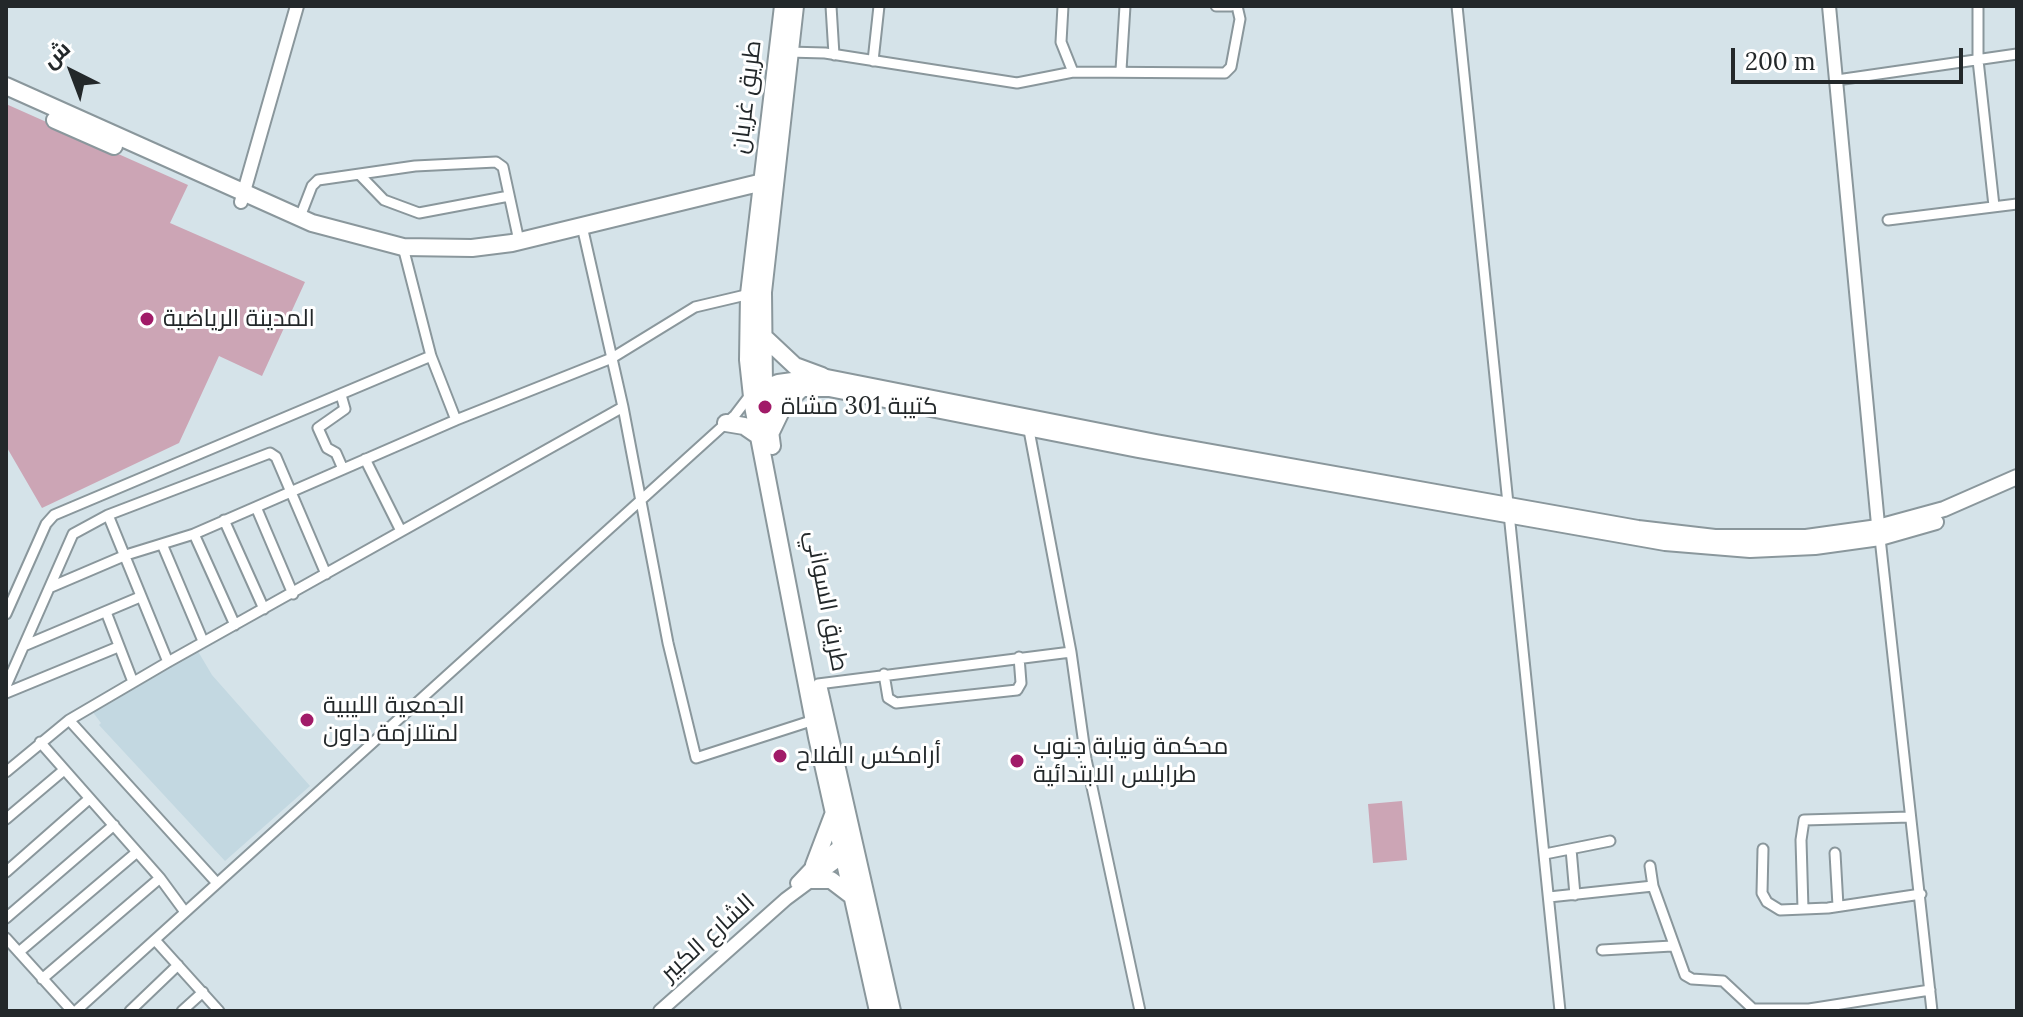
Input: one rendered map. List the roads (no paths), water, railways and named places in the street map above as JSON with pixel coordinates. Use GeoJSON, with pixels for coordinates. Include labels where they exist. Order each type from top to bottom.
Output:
{"type":"FeatureCollection","features":[{"type":"Feature","properties":{"kind":"highway","name":"طريق غريان"},"geometry":{"type":"LineString","coordinates":[[766,188],[783,52],[783,6]]}},
{"type":"Feature","properties":{"kind":"highway","name":"طريق غريان"},"geometry":{"type":"LineString","coordinates":[[783,52],[795,6]]}},
{"type":"Feature","properties":{"kind":"highway"},"geometry":{"type":"LineString","coordinates":[[6,86],[336,242],[404,252],[494,254],[766,188]]}},
{"type":"Feature","properties":{"kind":"highway"},"geometry":{"type":"LineString","coordinates":[[6,98],[242,198],[335,232],[404,252],[472,248],[583,231]]}},
{"type":"Feature","properties":{"kind":"highway","name":"طريق السواني"},"geometry":{"type":"LineString","coordinates":[[766,188],[756,293],[759,396],[765,437],[814,720],[834,810],[892,1011]]}},
{"type":"Feature","properties":{"kind":"highway","name":"طريق السواني"},"geometry":{"type":"LineString","coordinates":[[756,293],[763,336],[759,396]]}},
{"type":"Feature","properties":{"kind":"highway"},"geometry":{"type":"LineString","coordinates":[[763,336],[795,366],[822,376]]}},
{"type":"Feature","properties":{"kind":"highway"},"geometry":{"type":"LineString","coordinates":[[731,419],[765,437],[777,415],[801,389]]}},
{"type":"Feature","properties":{"kind":"highway","name":"طريق السواني"},"geometry":{"type":"LineString","coordinates":[[765,437],[818,684],[854,898],[878,1011]]}},
{"type":"Feature","properties":{"kind":"highway"},"geometry":{"type":"LineString","coordinates":[[834,810],[813,872],[840,884],[854,898]]}},
{"type":"Feature","properties":{"kind":"main road"},"geometry":{"type":"LineString","coordinates":[[759,396],[793,378],[822,376],[1027,422]]}},
{"type":"Feature","properties":{"kind":"main road"},"geometry":{"type":"LineString","coordinates":[[759,396],[801,389],[829,389],[1509,509],[1642,540],[1712,548],[1802,548],[1879,533],[1953,516],[2017,488]]}},
{"type":"Feature","properties":{"kind":"main road"},"geometry":{"type":"LineString","coordinates":[[1879,533],[2017,477]]}},
{"type":"Feature","properties":{"kind":"street"},"geometry":{"type":"LineString","coordinates":[[242,198],[297,6]]}},
{"type":"Feature","properties":{"kind":"street"},"geometry":{"type":"LineString","coordinates":[[831,6],[834,55]]}},
{"type":"Feature","properties":{"kind":"street"},"geometry":{"type":"LineString","coordinates":[[873,61],[879,6]]}},
{"type":"Feature","properties":{"kind":"street"},"geometry":{"type":"LineString","coordinates":[[1063,6],[1061,42],[1073,72]]}},
{"type":"Feature","properties":{"kind":"street"},"geometry":{"type":"LineString","coordinates":[[1121,70],[1125,6]]}},
{"type":"Feature","properties":{"kind":"street"},"geometry":{"type":"LineString","coordinates":[[783,52],[834,55],[1017,83],[1073,72],[1229,71],[1240,19],[1234,6],[1216,6]]}},
{"type":"Feature","properties":{"kind":"street"},"geometry":{"type":"LineString","coordinates":[[1457,6],[1560,1011]]}},
{"type":"Feature","properties":{"kind":"street"},"geometry":{"type":"LineString","coordinates":[[1829,6],[1879,533],[1932,1011]]}},
{"type":"Feature","properties":{"kind":"street"},"geometry":{"type":"LineString","coordinates":[[1978,6],[1978,60],[1994,206]]}},
{"type":"Feature","properties":{"kind":"street"},"geometry":{"type":"LineString","coordinates":[[1837,80],[2017,54]]}},
{"type":"Feature","properties":{"kind":"street"},"geometry":{"type":"LineString","coordinates":[[300,217],[314,182],[415,166],[496,162],[503,167],[519,241]]}},
{"type":"Feature","properties":{"kind":"street"},"geometry":{"type":"LineString","coordinates":[[359,174],[384,200],[419,213],[509,196]]}},
{"type":"Feature","properties":{"kind":"street"},"geometry":{"type":"LineString","coordinates":[[1888,220],[2017,204]]}},
{"type":"Feature","properties":{"kind":"street"},"geometry":{"type":"LineString","coordinates":[[583,231],[623,407],[668,643],[696,758],[814,720]]}},
{"type":"Feature","properties":{"kind":"street"},"geometry":{"type":"LineString","coordinates":[[404,252],[431,356],[456,420]]}},
{"type":"Feature","properties":{"kind":"street"},"geometry":{"type":"LineString","coordinates":[[51,587],[126,555],[194,534],[456,420],[612,358],[695,307],[756,293]]}},
{"type":"Feature","properties":{"kind":"street"},"geometry":{"type":"LineString","coordinates":[[6,614],[54,515],[431,356]]}},
{"type":"Feature","properties":{"kind":"street"},"geometry":{"type":"LineString","coordinates":[[341,395],[343,412],[318,428],[327,448],[336,453],[343,469]]}},
{"type":"Feature","properties":{"kind":"street"},"geometry":{"type":"LineString","coordinates":[[6,938],[74,1011],[640,499],[759,396]]}},
{"type":"Feature","properties":{"kind":"street"},"geometry":{"type":"LineString","coordinates":[[6,772],[69,720],[133,682],[293,594],[400,529],[623,407]]}},
{"type":"Feature","properties":{"kind":"street"},"geometry":{"type":"LineString","coordinates":[[1027,422],[1071,652],[1086,759],[1140,1011]]}},
{"type":"Feature","properties":{"kind":"street"},"geometry":{"type":"LineString","coordinates":[[6,686],[73,534],[108,515],[270,453],[276,457],[326,574]]}},
{"type":"Feature","properties":{"kind":"street"},"geometry":{"type":"LineString","coordinates":[[365,459],[400,529]]}},
{"type":"Feature","properties":{"kind":"street"},"geometry":{"type":"LineString","coordinates":[[256,507],[293,594]]}},
{"type":"Feature","properties":{"kind":"street"},"geometry":{"type":"LineString","coordinates":[[108,515],[168,662]]}},
{"type":"Feature","properties":{"kind":"street"},"geometry":{"type":"LineString","coordinates":[[224,520],[264,609]]}},
{"type":"Feature","properties":{"kind":"street"},"geometry":{"type":"LineString","coordinates":[[194,534],[235,625]]}},
{"type":"Feature","properties":{"kind":"street"},"geometry":{"type":"LineString","coordinates":[[162,544],[203,641]]}},
{"type":"Feature","properties":{"kind":"street"},"geometry":{"type":"LineString","coordinates":[[26,645],[140,597]]}},
{"type":"Feature","properties":{"kind":"street"},"geometry":{"type":"LineString","coordinates":[[106,612],[133,682]]}},
{"type":"Feature","properties":{"kind":"street"},"geometry":{"type":"LineString","coordinates":[[6,693],[118,647]]}},
{"type":"Feature","properties":{"kind":"street"},"geometry":{"type":"LineString","coordinates":[[818,684],[1071,652]]}},
{"type":"Feature","properties":{"kind":"street"},"geometry":{"type":"LineString","coordinates":[[884,674],[888,698],[896,703],[1017,690],[1021,683],[1019,657]]}},
{"type":"Feature","properties":{"kind":"street"},"geometry":{"type":"LineString","coordinates":[[69,720],[216,882]]}},
{"type":"Feature","properties":{"kind":"street"},"geometry":{"type":"LineString","coordinates":[[40,742],[160,878],[185,912]]}},
{"type":"Feature","properties":{"kind":"street"},"geometry":{"type":"LineString","coordinates":[[6,819],[64,770]]}},
{"type":"Feature","properties":{"kind":"street"},"geometry":{"type":"LineString","coordinates":[[6,872],[89,799]]}},
{"type":"Feature","properties":{"kind":"street"},"geometry":{"type":"LineString","coordinates":[[1803,909],[1801,840],[1804,820],[1910,817]]}},
{"type":"Feature","properties":{"kind":"street"},"geometry":{"type":"LineString","coordinates":[[6,918],[114,825]]}},
{"type":"Feature","properties":{"kind":"street"},"geometry":{"type":"LineString","coordinates":[[1545,854],[1610,841]]}},
{"type":"Feature","properties":{"kind":"street","name":"الشارع الكبير"},"geometry":{"type":"LineString","coordinates":[[660,1011],[813,872],[847,847]]}},
{"type":"Feature","properties":{"kind":"street"},"geometry":{"type":"LineString","coordinates":[[1571,849],[1575,895]]}},
{"type":"Feature","properties":{"kind":"street"},"geometry":{"type":"LineString","coordinates":[[1763,849],[1762,893],[1767,902],[1780,910],[1838,906],[1921,894]]}},
{"type":"Feature","properties":{"kind":"street"},"geometry":{"type":"LineString","coordinates":[[19,952],[137,852]]}},
{"type":"Feature","properties":{"kind":"street"},"geometry":{"type":"LineString","coordinates":[[1835,853],[1838,906]]}},
{"type":"Feature","properties":{"kind":"street"},"geometry":{"type":"LineString","coordinates":[[1650,866],[1653,886],[1672,946],[1685,975],[1692,979],[1723,981],[1754,1010],[1786,1011],[1930,990]]}},
{"type":"Feature","properties":{"kind":"street"},"geometry":{"type":"LineString","coordinates":[[42,979],[160,878]]}},
{"type":"Feature","properties":{"kind":"street"},"geometry":{"type":"LineString","coordinates":[[1549,897],[1653,886]]}},
{"type":"Feature","properties":{"kind":"street"},"geometry":{"type":"LineString","coordinates":[[155,940],[219,1011]]}},
{"type":"Feature","properties":{"kind":"street"},"geometry":{"type":"LineString","coordinates":[[1602,950],[1672,946]]}},
{"type":"Feature","properties":{"kind":"street"},"geometry":{"type":"LineString","coordinates":[[130,1011],[178,965]]}},
{"type":"Feature","properties":{"kind":"street"},"geometry":{"type":"LineString","coordinates":[[182,1011],[203,992]]}},
{"type":"Feature","properties":{"kind":"place","name":"المدينة الرياضية"},"geometry":{"type":"Point","coordinates":[147,319]}},
{"type":"Feature","properties":{"kind":"place","name":"كتيبة 301 مشاة"},"geometry":{"type":"Point","coordinates":[765,407]}},
{"type":"Feature","properties":{"kind":"place","name":"الجمعية الليبية لمتلازمة داون"},"geometry":{"type":"Point","coordinates":[307,720]}},
{"type":"Feature","properties":{"kind":"place","name":"أرامكس الفلاح"},"geometry":{"type":"Point","coordinates":[780,756]}},
{"type":"Feature","properties":{"kind":"place","name":"محكمة ونيابة جنوب طرابلس الابتدائية"},"geometry":{"type":"Point","coordinates":[1017,761]}}]}
